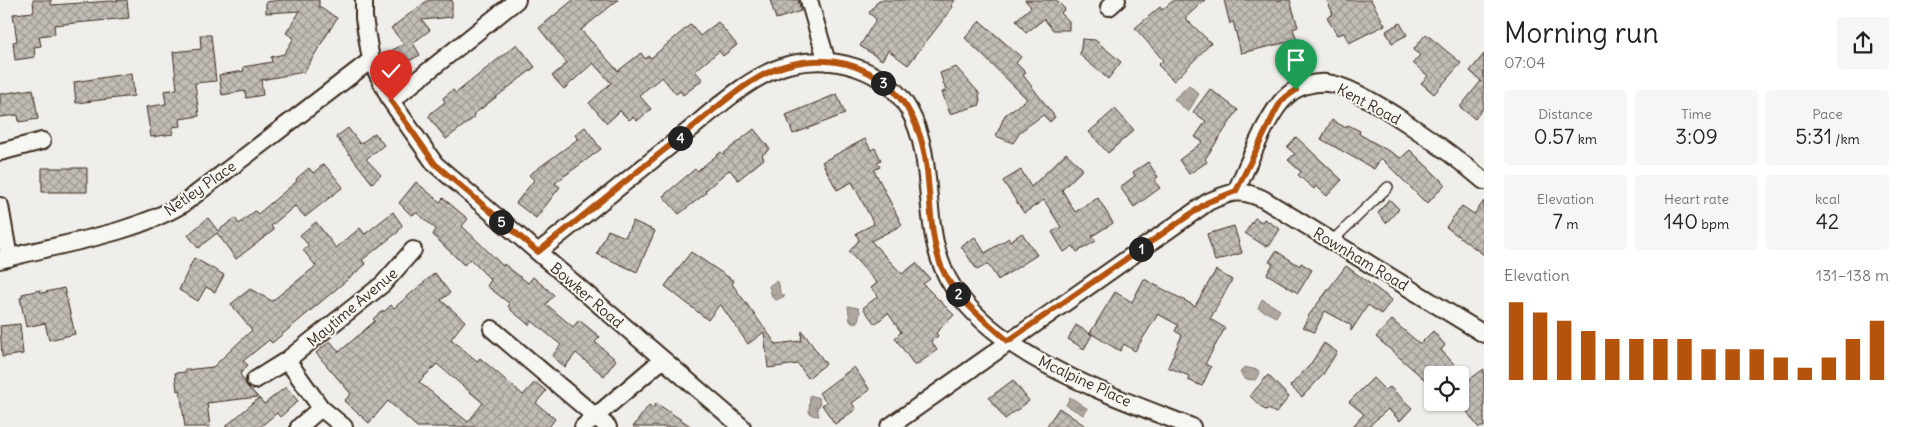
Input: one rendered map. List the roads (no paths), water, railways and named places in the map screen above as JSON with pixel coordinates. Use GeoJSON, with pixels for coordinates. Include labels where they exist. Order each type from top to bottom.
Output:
{"type":"FeatureCollection","features":[{"type":"Feature","properties":{"kind":"street","name":"Bowker Road"},"geometry":{"type":"LineString","coordinates":[[364,0],[364,18],[371,60],[391,101],[435,164],[742,427]]}},
{"type":"Feature","properties":{"kind":"street"},"geometry":{"type":"LineString","coordinates":[[391,101],[517,0]]}},
{"type":"Feature","properties":{"kind":"street"},"geometry":{"type":"LineString","coordinates":[[809,0],[827,62]]}},
{"type":"Feature","properties":{"kind":"street","name":"Netley Place"},"geometry":{"type":"LineString","coordinates":[[4,259],[137,224],[183,204],[371,60]]}},
{"type":"Feature","properties":{"kind":"street","name":"Mcalpine Place"},"geometry":{"type":"LineString","coordinates":[[538,252],[716,108],[756,79],[788,65],[827,62],[860,67],[893,90],[908,109],[920,137],[941,265],[962,299],[1008,341],[1044,364],[1192,427]]}},
{"type":"Feature","properties":{"kind":"street","name":"Kent Road"},"geometry":{"type":"LineString","coordinates":[[1236,191],[1266,128],[1282,100],[1296,90],[1316,83],[1328,83],[1342,87],[1369,101],[1454,156],[1484,180]]}},
{"type":"Feature","properties":{"kind":"street"},"geometry":{"type":"LineString","coordinates":[[0,152],[42,141]]}},
{"type":"Feature","properties":{"kind":"street"},"geometry":{"type":"LineString","coordinates":[[888,427],[1208,202],[1236,191]]}},
{"type":"Feature","properties":{"kind":"street","name":"Rownham Road"},"geometry":{"type":"LineString","coordinates":[[1236,191],[1249,192],[1263,199],[1484,334]]}},
{"type":"Feature","properties":{"kind":"street"},"geometry":{"type":"LineString","coordinates":[[0,206],[4,259]]}},
{"type":"Feature","properties":{"kind":"street","name":"Maytime Avenue"},"geometry":{"type":"LineString","coordinates":[[255,380],[287,360],[383,284],[413,250]]}},
{"type":"Feature","properties":{"kind":"street"},"geometry":{"type":"LineString","coordinates":[[492,329],[608,427]]}},
{"type":"Feature","properties":{"kind":"street"},"geometry":{"type":"LineString","coordinates":[[287,360],[321,408],[344,427]]}},
{"type":"Feature","properties":{"kind":"street"},"geometry":{"type":"LineString","coordinates":[[583,427],[662,360]]}},
{"type":"Feature","properties":{"kind":"street"},"geometry":{"type":"LineString","coordinates":[[299,427],[321,408]]}},
{"type":"Feature","properties":{"kind":"lane"},"geometry":{"type":"LineString","coordinates":[[1332,241],[1388,187]]}},
{"type":"Feature","properties":{"kind":"water"},"geometry":{"type":"Polygon","coordinates":[[[1189,85],[1199,94],[1188,112],[1174,99],[1189,85]]]}},
{"type":"Feature","properties":{"kind":"water"},"geometry":{"type":"Polygon","coordinates":[[[776,281],[779,284],[780,293],[785,296],[776,300],[772,297],[769,286],[776,281]]]}},
{"type":"Feature","properties":{"kind":"water"},"geometry":{"type":"Polygon","coordinates":[[[1262,299],[1280,310],[1276,317],[1258,308],[1262,299]]]}},
{"type":"Feature","properties":{"kind":"water"},"geometry":{"type":"Polygon","coordinates":[[[848,306],[858,308],[860,311],[858,322],[853,324],[850,321],[848,306]]]}},
{"type":"Feature","properties":{"kind":"water"},"geometry":{"type":"Polygon","coordinates":[[[1244,367],[1258,370],[1260,374],[1255,380],[1245,379],[1240,373],[1244,367]]]}},
{"type":"Feature","properties":{"kind":"water"},"geometry":{"type":"Polygon","coordinates":[[[810,395],[819,398],[820,405],[817,408],[819,416],[812,415],[809,412],[810,395]]]}},
{"type":"Feature","properties":{"kind":"water"},"geometry":{"type":"Polygon","coordinates":[[[1070,397],[1088,409],[1083,415],[1066,405],[1070,397]]]}}]}
